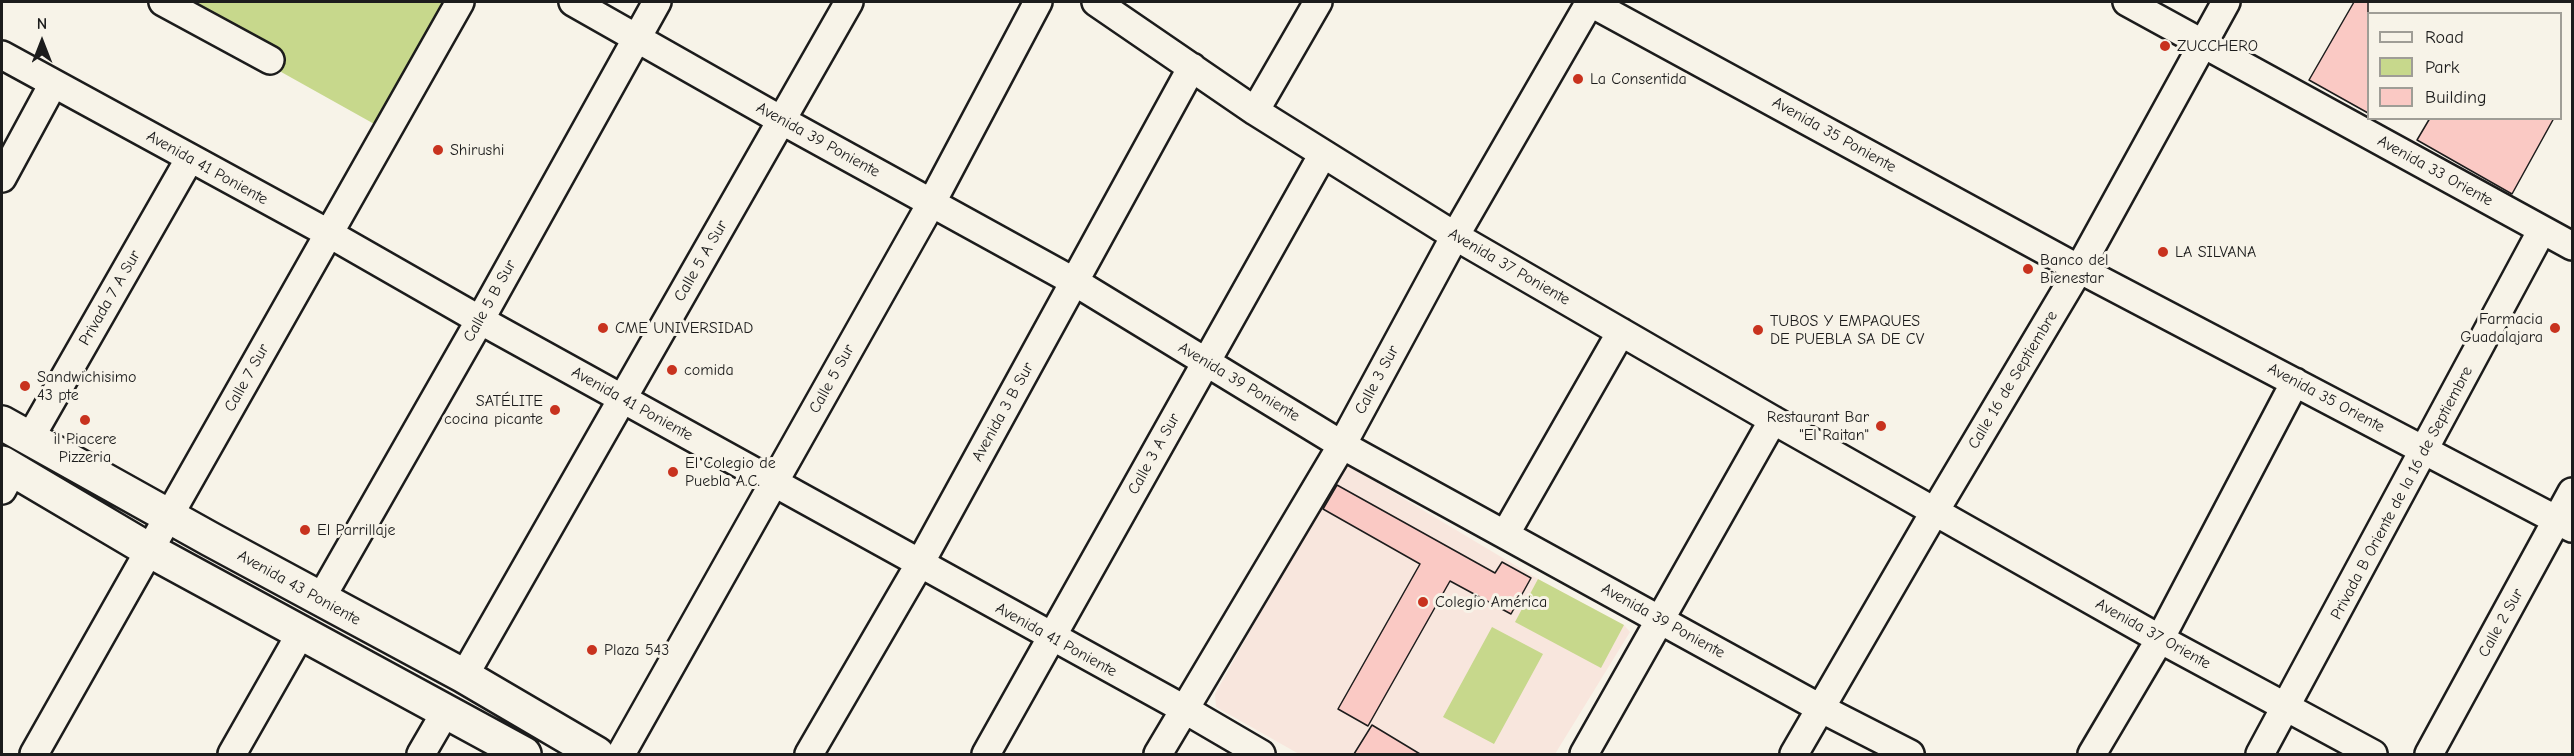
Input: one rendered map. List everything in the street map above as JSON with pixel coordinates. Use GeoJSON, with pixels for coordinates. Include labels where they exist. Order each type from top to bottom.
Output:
{"type":"FeatureCollection","features":[{"type":"Feature","properties":{"kind":"main road","name":"Avenida 43 Poniente"},"geometry":{"type":"LineString","coordinates":[[2,423],[320,600],[464,676],[597,754]]}},
{"type":"Feature","properties":{"kind":"main road"},"geometry":{"type":"LineString","coordinates":[[5,474],[302,632],[524,754]]}},
{"type":"Feature","properties":{"kind":"street","name":"Calle 7 Sur"},"geometry":{"type":"LineString","coordinates":[[34,754],[460,2]]}},
{"type":"Feature","properties":{"kind":"street","name":"Avenida 39 Poniente"},"geometry":{"type":"LineString","coordinates":[[573,2],[1075,282],[1342,445],[1506,533],[1820,708],[1910,754]]}},
{"type":"Feature","properties":{"kind":"street","name":"Calle 5 B Sur"},"geometry":{"type":"LineString","coordinates":[[320,600],[480,320],[657,2]]}},
{"type":"Feature","properties":{"kind":"street","name":"Calle 5 A Sur"},"geometry":{"type":"LineString","coordinates":[[464,676],[849,2]]}},
{"type":"Feature","properties":{"kind":"street","name":"Calle 5 Sur"},"geometry":{"type":"LineString","coordinates":[[621,754],[932,202],[1038,2]]}},
{"type":"Feature","properties":{"kind":"street","name":"Avenida 37 Poniente"},"geometry":{"type":"LineString","coordinates":[[1096,2],[1256,111],[1455,236],[1935,511]]}},
{"type":"Feature","properties":{"kind":"street"},"geometry":{"type":"LineString","coordinates":[[1256,111],[1318,2]]}},
{"type":"Feature","properties":{"kind":"street","name":"Calle 3 Sur"},"geometry":{"type":"LineString","coordinates":[[1158,754],[1342,445],[1455,236],[1590,2]]}},
{"type":"Feature","properties":{"kind":"street","name":"Avenida 35 Poniente"},"geometry":{"type":"LineString","coordinates":[[1590,2],[2079,268]]}},
{"type":"Feature","properties":{"kind":"street","name":"Avenida 33 Oriente"},"geometry":{"type":"LineString","coordinates":[[2127,2],[2572,246]]}},
{"type":"Feature","properties":{"kind":"street","name":"Calle 16 de Septiembre"},"geometry":{"type":"LineString","coordinates":[[1794,754],[2079,268],[2226,2]]}},
{"type":"Feature","properties":{"kind":"street"},"geometry":{"type":"LineString","coordinates":[[179,5],[270,60]]}},
{"type":"Feature","properties":{"kind":"street","name":"Avenida 41 Poniente"},"geometry":{"type":"LineString","coordinates":[[2,55],[328,233],[480,320],[1261,754]]}},
{"type":"Feature","properties":{"kind":"street","name":"Avenida 3 B Sur"},"geometry":{"type":"LineString","coordinates":[[809,754],[919,565],[1192,67]]}},
{"type":"Feature","properties":{"kind":"street"},"geometry":{"type":"LineString","coordinates":[[2,178],[53,84]]}},
{"type":"Feature","properties":{"kind":"street","name":"Calle 3 A Sur"},"geometry":{"type":"LineString","coordinates":[[986,754],[1323,154]]}},
{"type":"Feature","properties":{"kind":"street","name":"Privada 7 A Sur"},"geometry":{"type":"LineString","coordinates":[[30,438],[190,158]]}},
{"type":"Feature","properties":{"kind":"street","name":"Privada B Oriente de la 16 de Septiembre"},"geometry":{"type":"LineString","coordinates":[[2260,754],[2542,230]]}},
{"type":"Feature","properties":{"kind":"street","name":"Avenida 35 Oriente"},"geometry":{"type":"LineString","coordinates":[[2079,268],[2565,524]]}},
{"type":"Feature","properties":{"kind":"street"},"geometry":{"type":"LineString","coordinates":[[1506,533],[1621,332]]}},
{"type":"Feature","properties":{"kind":"street"},"geometry":{"type":"LineString","coordinates":[[2092,754],[2160,639],[2295,382]]}},
{"type":"Feature","properties":{"kind":"street"},"geometry":{"type":"LineString","coordinates":[[1584,754],[1773,420]]}},
{"type":"Feature","properties":{"kind":"street","name":"Calle 2 Sur"},"geometry":{"type":"LineString","coordinates":[[2429,754],[2565,524],[2572,492]]}},
{"type":"Feature","properties":{"kind":"street","name":"Avenida 37 Oriente"},"geometry":{"type":"LineString","coordinates":[[1935,511],[2160,639],[2373,754]]}},
{"type":"Feature","properties":{"kind":"street"},"geometry":{"type":"LineString","coordinates":[[232,754],[302,632]]}},
{"type":"Feature","properties":{"kind":"street"},"geometry":{"type":"LineString","coordinates":[[421,754],[446,711]]}},
{"type":"Feature","properties":{"kind":"shaded area","name":"Colegio América"},"geometry":{"type":"Polygon","coordinates":[[[1344,463],[1538,579],[1624,625],[1630,632],[1555,754],[1299,754],[1216,707],[1215,694],[1344,463]]]}},
{"type":"Feature","properties":{"kind":"green space"},"geometry":{"type":"Polygon","coordinates":[[[156,2],[444,2],[376,125],[156,2]]]}},
{"type":"Feature","properties":{"kind":"green space"},"geometry":{"type":"Polygon","coordinates":[[[1538,579],[1624,625],[1601,668],[1515,622],[1538,579]]]}},
{"type":"Feature","properties":{"kind":"green space"},"geometry":{"type":"Polygon","coordinates":[[[1492,627],[1543,654],[1494,744],[1443,717],[1492,627]]]}},
{"type":"Feature","properties":{"kind":"building"},"geometry":{"type":"Polygon","coordinates":[[[2354,2],[2368,2],[2367,112],[2309,80],[2354,2]]]}},
{"type":"Feature","properties":{"kind":"building"},"geometry":{"type":"Polygon","coordinates":[[[2429,120],[2553,120],[2512,194],[2417,140],[2429,120]]]}},
{"type":"Feature","properties":{"kind":"building"},"geometry":{"type":"Polygon","coordinates":[[[1337,485],[1495,573],[1502,562],[1531,578],[1511,614],[1450,581],[1368,726],[1338,709],[1420,564],[1323,509],[1337,485]]]}},
{"type":"Feature","properties":{"kind":"building"},"geometry":{"type":"Polygon","coordinates":[[[1372,725],[1420,754],[1354,754],[1372,725]]]}},
{"type":"Feature","properties":{"kind":"place","name":"ZUCCHERO"},"geometry":{"type":"Point","coordinates":[2165,46]}},
{"type":"Feature","properties":{"kind":"place","name":"La Consentida"},"geometry":{"type":"Point","coordinates":[1578,79]}},
{"type":"Feature","properties":{"kind":"place","name":"Shirushi"},"geometry":{"type":"Point","coordinates":[438,150]}},
{"type":"Feature","properties":{"kind":"place","name":"LA SILVANA"},"geometry":{"type":"Point","coordinates":[2163,252]}},
{"type":"Feature","properties":{"kind":"place","name":"Banco del Bienestar"},"geometry":{"type":"Point","coordinates":[2028,269]}},
{"type":"Feature","properties":{"kind":"place","name":"CME UNIVERSIDAD"},"geometry":{"type":"Point","coordinates":[603,328]}},
{"type":"Feature","properties":{"kind":"place","name":"Farmacia Guadalajara"},"geometry":{"type":"Point","coordinates":[2555,328]}},
{"type":"Feature","properties":{"kind":"place","name":"TUBOS Y EMPAQUES DE PUEBLA SA DE CV"},"geometry":{"type":"Point","coordinates":[1758,330]}},
{"type":"Feature","properties":{"kind":"place","name":"comida"},"geometry":{"type":"Point","coordinates":[672,370]}},
{"type":"Feature","properties":{"kind":"place","name":"Sandwichisimo 43 pte"},"geometry":{"type":"Point","coordinates":[25,386]}},
{"type":"Feature","properties":{"kind":"place","name":"SATÉLITE cocina picante"},"geometry":{"type":"Point","coordinates":[555,410]}},
{"type":"Feature","properties":{"kind":"place","name":"il Piacere Pizzeria"},"geometry":{"type":"Point","coordinates":[85,420]}},
{"type":"Feature","properties":{"kind":"place","name":"Restaurant Bar \"El Raitan\""},"geometry":{"type":"Point","coordinates":[1881,426]}},
{"type":"Feature","properties":{"kind":"place","name":"El Colegio de Puebla A.C."},"geometry":{"type":"Point","coordinates":[673,472]}},
{"type":"Feature","properties":{"kind":"place","name":"El Parrillaje"},"geometry":{"type":"Point","coordinates":[305,530]}},
{"type":"Feature","properties":{"kind":"place","name":"Colegio América"},"geometry":{"type":"Point","coordinates":[1423,602]}},
{"type":"Feature","properties":{"kind":"place","name":"Plaza 543"},"geometry":{"type":"Point","coordinates":[592,650]}}]}
